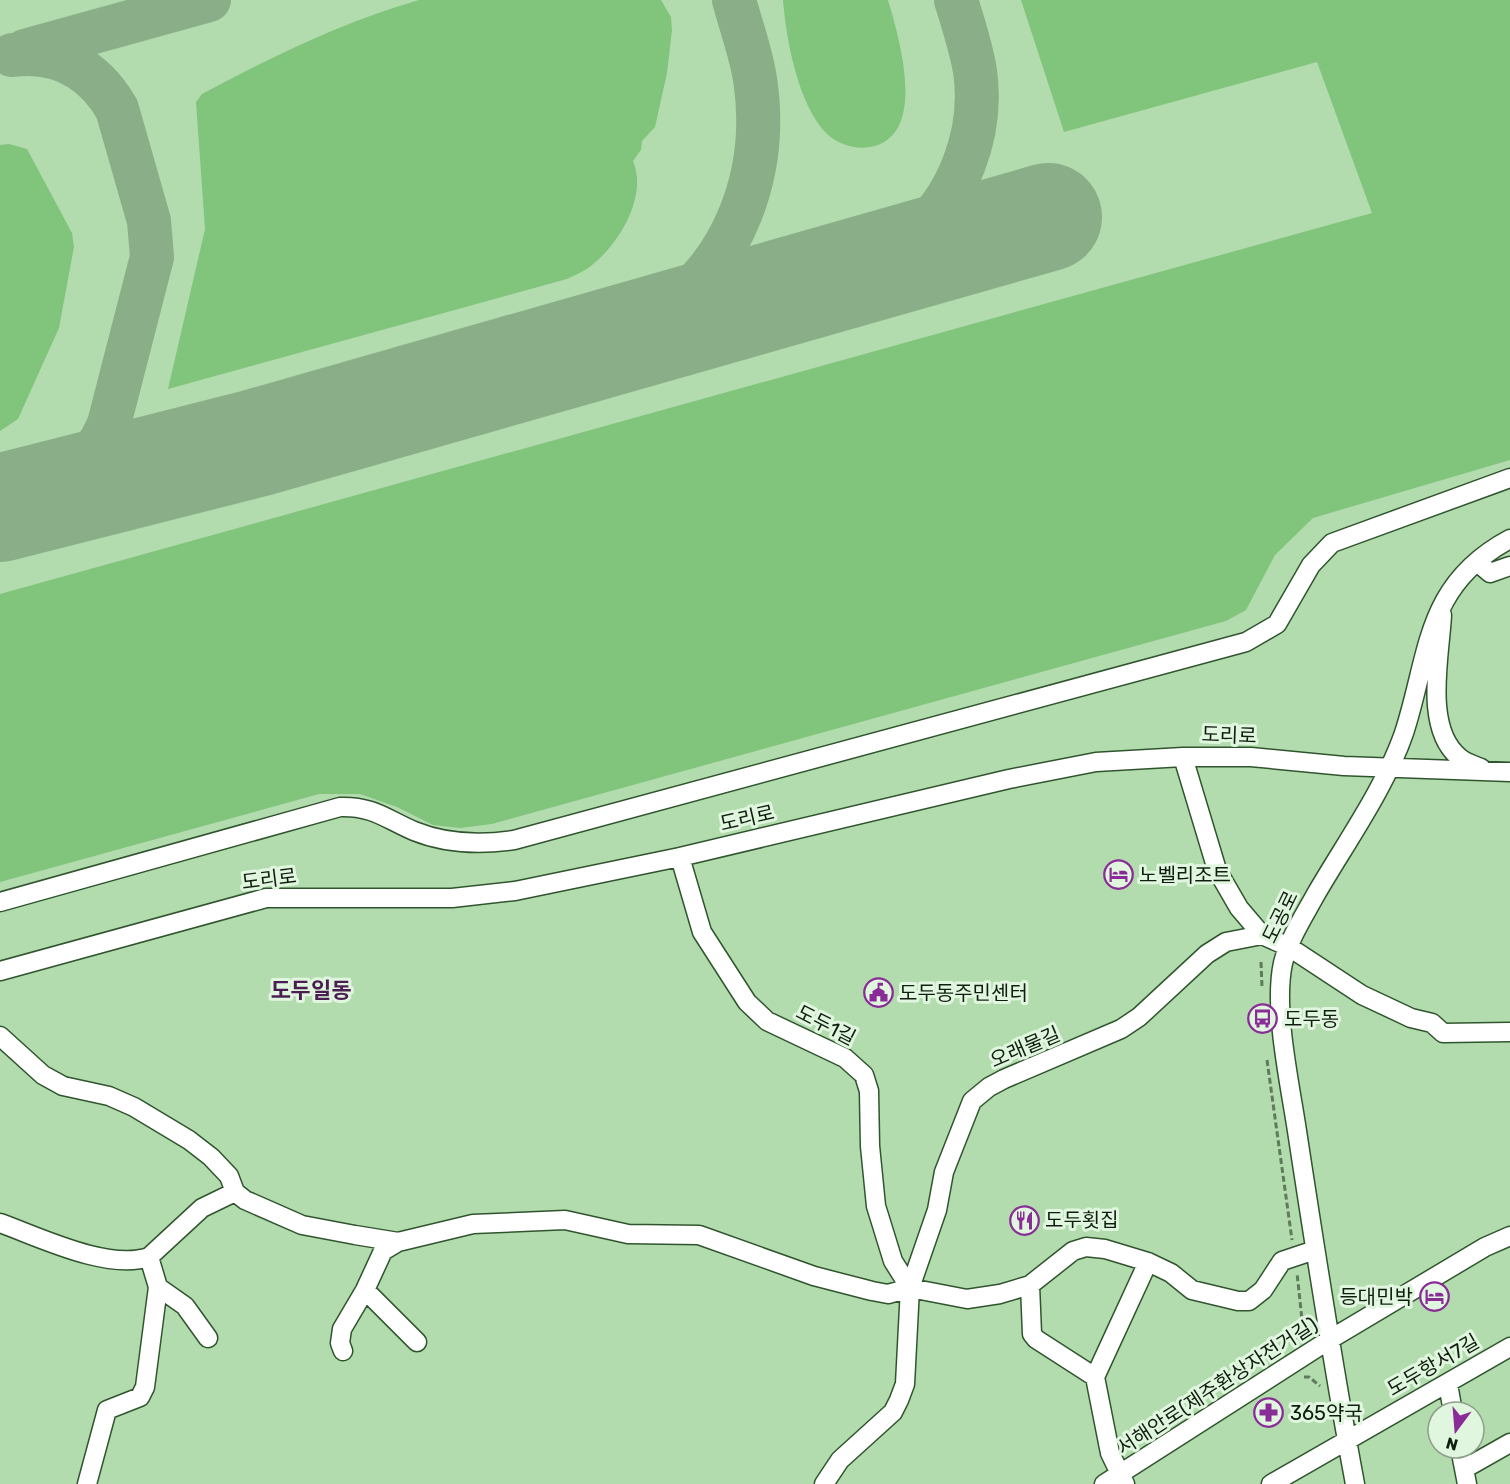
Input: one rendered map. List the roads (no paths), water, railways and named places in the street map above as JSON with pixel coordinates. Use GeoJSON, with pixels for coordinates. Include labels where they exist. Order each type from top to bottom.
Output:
{"type":"FeatureCollection","features":[{"type":"Feature","properties":{"kind":"street"},"geometry":{"type":"LineString","coordinates":[[0,902],[340,807],[357,807],[376,811],[412,830],[457,842],[487,844],[514,840],[1246,642],[1277,624],[1311,565],[1332,543],[1510,478]]}},
{"type":"Feature","properties":{"kind":"street","name":"도공로"},"geometry":{"type":"LineString","coordinates":[[1355,1484],[1329,1340],[1283,1029],[1283,965],[1289,947],[1390,766],[1404,733],[1431,627],[1443,604],[1477,562],[1510,538]]}},
{"type":"Feature","properties":{"kind":"street"},"geometry":{"type":"LineString","coordinates":[[1477,562],[1490,573],[1510,566]]}},
{"type":"Feature","properties":{"kind":"street"},"geometry":{"type":"LineString","coordinates":[[1443,604],[1436,700],[1439,724],[1455,754],[1462,760],[1488,771]]}},
{"type":"Feature","properties":{"kind":"street"},"geometry":{"type":"LineString","coordinates":[[1183,756],[1217,870],[1239,908],[1262,935],[1289,947],[1362,995],[1412,1018],[1432,1023],[1443,1033],[1510,1032]]}},
{"type":"Feature","properties":{"kind":"street","name":"도리로"},"geometry":{"type":"LineString","coordinates":[[0,971],[266,898],[452,898],[515,891],[681,857],[1009,779],[1096,762],[1183,756],[1251,757],[1344,766],[1510,772]]}},
{"type":"Feature","properties":{"kind":"street","name":"도두1길"},"geometry":{"type":"LineString","coordinates":[[681,857],[702,932],[747,1002],[767,1021],[845,1058],[864,1076],[869,1091],[870,1146],[876,1206],[893,1261],[910,1288]]}},
{"type":"Feature","properties":{"kind":"street","name":"오래물길"},"geometry":{"type":"LineString","coordinates":[[824,1484],[840,1460],[893,1412],[899,1400],[905,1384],[910,1288],[937,1210],[950,1156],[972,1101],[1004,1079],[1121,1029],[1139,1017],[1207,954],[1226,942],[1262,935]]}},
{"type":"Feature","properties":{"kind":"street"},"geometry":{"type":"LineString","coordinates":[[0,1036],[43,1075],[63,1086],[109,1096],[134,1107],[189,1140],[211,1157],[229,1176],[235,1192],[245,1200],[302,1225],[399,1242]]}},
{"type":"Feature","properties":{"kind":"street"},"geometry":{"type":"LineString","coordinates":[[0,1223],[71,1249],[110,1259],[139,1260],[149,1257],[202,1208],[235,1192]]}},
{"type":"Feature","properties":{"kind":"street"},"geometry":{"type":"LineString","coordinates":[[343,1351],[340,1343],[342,1329],[365,1290],[383,1251],[399,1242],[473,1224],[565,1220],[628,1234],[699,1235],[814,1276],[872,1291],[888,1294],[910,1288],[979,1299],[1030,1285],[1079,1248],[1105,1249],[1148,1262],[1171,1273],[1192,1290],[1238,1301],[1257,1297],[1282,1262],[1315,1250]]}},
{"type":"Feature","properties":{"kind":"street","name":"서해안로(제주환상자전거길)"},"geometry":{"type":"LineString","coordinates":[[1104,1484],[1123,1478],[1329,1340],[1485,1247],[1510,1236]]}},
{"type":"Feature","properties":{"kind":"street"},"geometry":{"type":"LineString","coordinates":[[87,1484],[107,1410],[140,1397],[145,1387],[158,1287],[149,1257]]}},
{"type":"Feature","properties":{"kind":"street"},"geometry":{"type":"LineString","coordinates":[[1123,1478],[1110,1453],[1095,1377],[1148,1262]]}},
{"type":"Feature","properties":{"kind":"street"},"geometry":{"type":"LineString","coordinates":[[1030,1285],[1032,1334],[1036,1340],[1095,1377]]}},
{"type":"Feature","properties":{"kind":"street"},"geometry":{"type":"LineString","coordinates":[[158,1287],[185,1306],[208,1338]]}},
{"type":"Feature","properties":{"kind":"street"},"geometry":{"type":"LineString","coordinates":[[365,1290],[417,1342]]}},
{"type":"Feature","properties":{"kind":"street","name":"도두항서7길"},"geometry":{"type":"LineString","coordinates":[[1347,1439],[1510,1347]]}},
{"type":"Feature","properties":{"kind":"street"},"geometry":{"type":"LineString","coordinates":[[1448,1383],[1451,1400]]}},
{"type":"Feature","properties":{"kind":"street"},"geometry":{"type":"LineString","coordinates":[[1271,1484],[1347,1439]]}},
{"type":"Feature","properties":{"kind":"street"},"geometry":{"type":"LineString","coordinates":[[1462,1460],[1466,1477],[1510,1443]]}},
{"type":"Feature","properties":{"kind":"place","name":"노벨리조트"},"geometry":{"type":"Point","coordinates":[1118,875]}},
{"type":"Feature","properties":{"kind":"place","name":"도두동주민센터"},"geometry":{"type":"Point","coordinates":[878,993]}},
{"type":"Feature","properties":{"kind":"place","name":"도두동"},"geometry":{"type":"Point","coordinates":[1263,1019]}},
{"type":"Feature","properties":{"kind":"place","name":"도두횟집"},"geometry":{"type":"Point","coordinates":[1024,1220]}},
{"type":"Feature","properties":{"kind":"place","name":"등대민박"},"geometry":{"type":"Point","coordinates":[1434,1297]}},
{"type":"Feature","properties":{"kind":"place","name":"365약국"},"geometry":{"type":"Point","coordinates":[1269,1413]}},
{"type":"Feature","properties":{"kind":"district","name":"도두일동"},"geometry":{"type":"Point","coordinates":[311,990]}}]}
